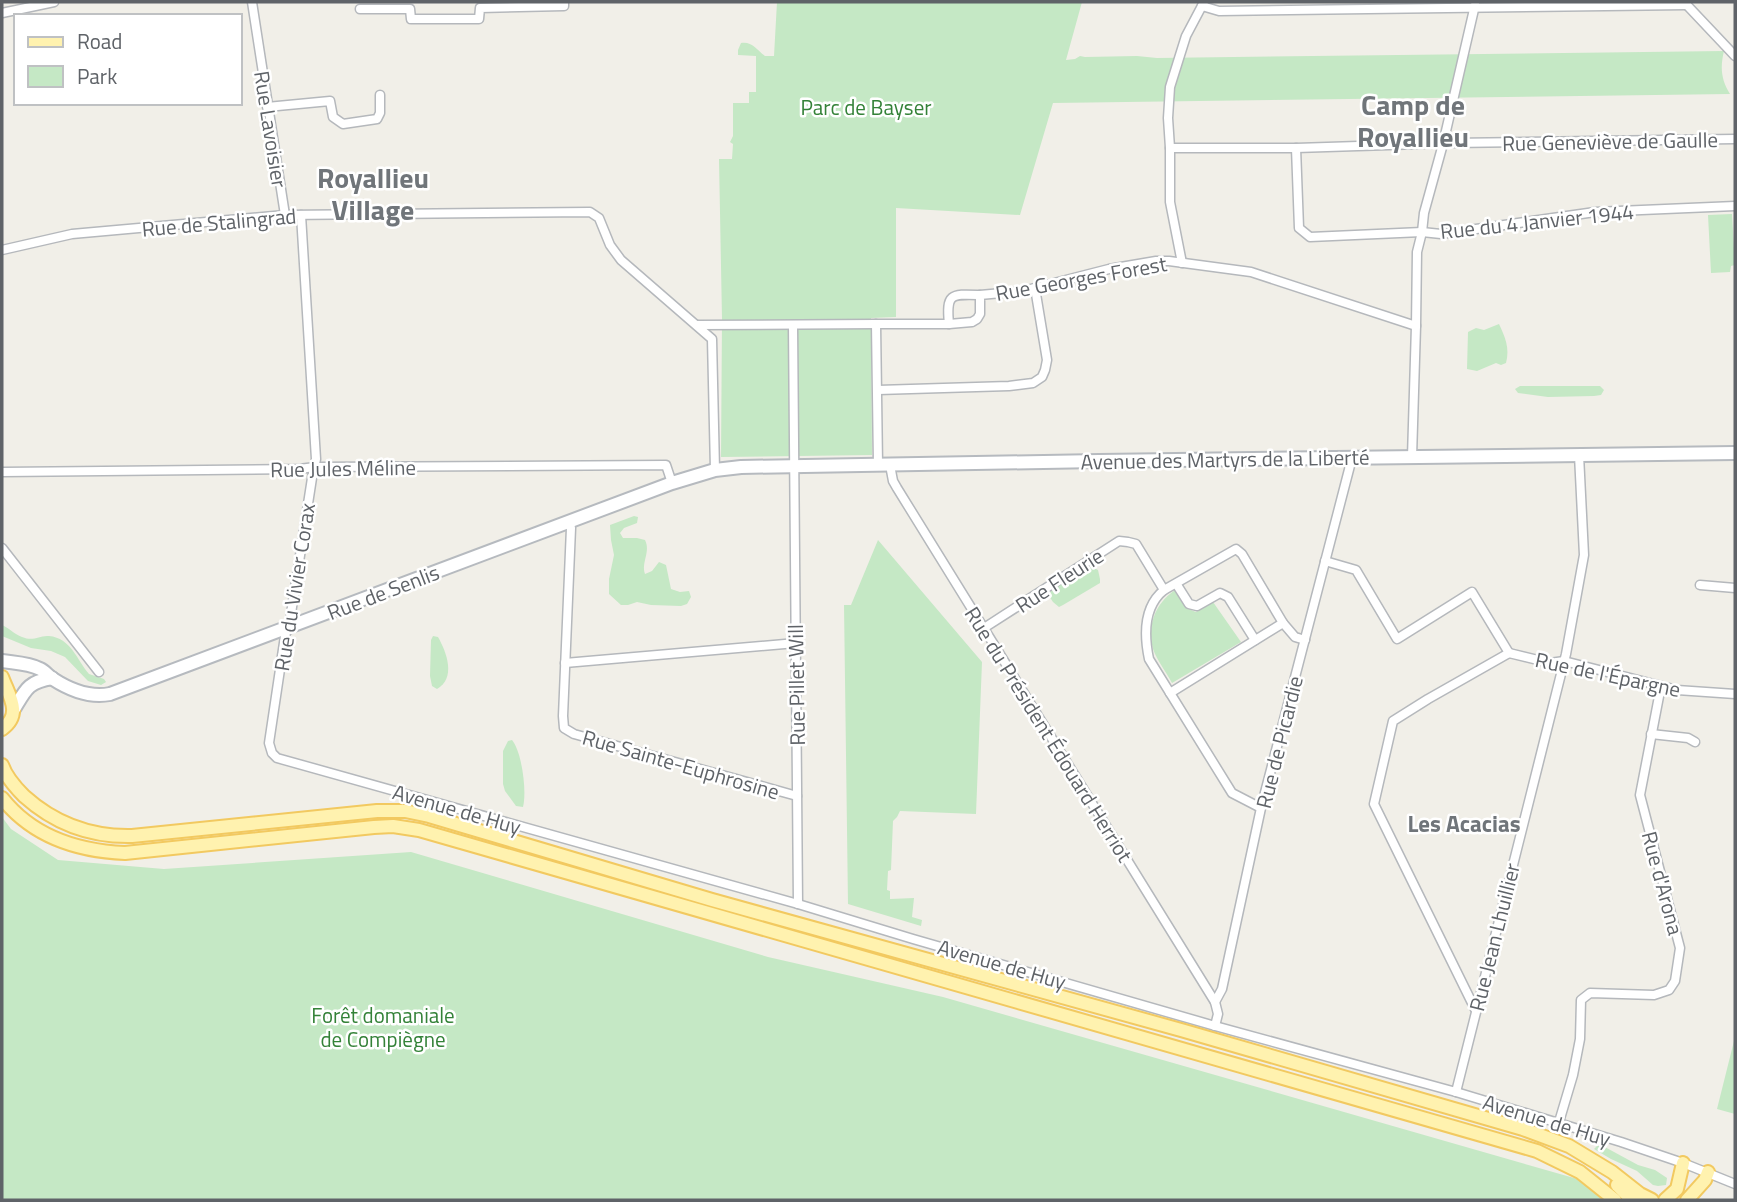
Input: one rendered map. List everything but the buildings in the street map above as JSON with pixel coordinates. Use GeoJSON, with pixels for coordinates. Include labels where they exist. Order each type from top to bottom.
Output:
{"type":"FeatureCollection","features":[{"type":"Feature","properties":{"kind":"main road"},"geometry":{"type":"LineString","coordinates":[[2,677],[14,709],[2,733]]}},
{"type":"Feature","properties":{"kind":"main road"},"geometry":{"type":"LineString","coordinates":[[2,765],[10,781],[35,806],[64,824],[100,835],[132,836],[377,811],[405,811],[429,816],[712,900],[1168,1026],[1510,1125],[1569,1146],[1612,1172],[1640,1195],[1652,1200]]}},
{"type":"Feature","properties":{"kind":"main road"},"geometry":{"type":"LineString","coordinates":[[2,798],[42,833],[72,846],[106,853],[374,827],[393,826],[419,830],[1537,1151],[1580,1171],[1615,1200]]}},
{"type":"Feature","properties":{"kind":"main road"},"geometry":{"type":"LineString","coordinates":[[1595,1162],[1633,1200]]}},
{"type":"Feature","properties":{"kind":"main road"},"geometry":{"type":"LineString","coordinates":[[1665,1200],[1678,1189],[1683,1163]]}},
{"type":"Feature","properties":{"kind":"main road"},"geometry":{"type":"LineString","coordinates":[[1687,1200],[1705,1180],[1708,1172]]}},
{"type":"Feature","properties":{"kind":"street"},"geometry":{"type":"LineString","coordinates":[[2,13],[54,2]]}},
{"type":"Feature","properties":{"kind":"street","name":"Rue Lavoisier"},"geometry":{"type":"LineString","coordinates":[[252,2],[285,215]]}},
{"type":"Feature","properties":{"kind":"street"},"geometry":{"type":"LineString","coordinates":[[1182,262],[1170,202],[1170,87],[1186,36],[1203,4],[1219,10],[1475,4],[1685,3],[1735,56]]}},
{"type":"Feature","properties":{"kind":"street"},"geometry":{"type":"LineString","coordinates":[[360,9],[411,9],[411,19],[479,19],[480,8],[564,4]]}},
{"type":"Feature","properties":{"kind":"street"},"geometry":{"type":"LineString","coordinates":[[1412,457],[1417,253],[1424,213],[1463,63],[1475,4]]}},
{"type":"Feature","properties":{"kind":"street"},"geometry":{"type":"LineString","coordinates":[[268,107],[330,101],[333,117],[343,124],[377,120],[380,113],[380,95]]}},
{"type":"Feature","properties":{"kind":"street","name":"Rue Geneviève de Gaulle"},"geometry":{"type":"LineString","coordinates":[[1170,148],[1735,139]]}},
{"type":"Feature","properties":{"kind":"street","name":"Rue du 4 Janvier 1944"},"geometry":{"type":"LineString","coordinates":[[1296,148],[1299,228],[1310,237],[1422,232],[1441,234],[1595,212],[1735,206]]}},
{"type":"Feature","properties":{"kind":"street","name":"Rue de Stalingrad"},"geometry":{"type":"LineString","coordinates":[[2,250],[72,234],[285,215],[590,212],[599,218],[610,245],[621,260],[712,339],[715,470]]}},
{"type":"Feature","properties":{"kind":"street","name":"Rue du Vivier Corax"},"geometry":{"type":"LineString","coordinates":[[270,749],[285,636],[316,459],[301,215]]}},
{"type":"Feature","properties":{"kind":"street","name":"Rue Georges Forest"},"geometry":{"type":"LineString","coordinates":[[949,324],[947,306],[950,300],[958,295],[1023,291],[1109,269],[1156,261],[1251,272],[1416,326]]}},
{"type":"Feature","properties":{"kind":"street"},"geometry":{"type":"LineString","coordinates":[[878,390],[1033,383],[1042,377],[1047,360],[1035,288]]}},
{"type":"Feature","properties":{"kind":"street","name":"Rue Georges Forest"},"geometry":{"type":"LineString","coordinates":[[696,325],[972,322],[980,314],[980,295]]}},
{"type":"Feature","properties":{"kind":"street"},"geometry":{"type":"LineString","coordinates":[[876,324],[884,465]]}},
{"type":"Feature","properties":{"kind":"street","name":"Rue Pillet Will"},"geometry":{"type":"LineString","coordinates":[[793,325],[798,904]]}},
{"type":"Feature","properties":{"kind":"street","name":"Avenue des Martyrs de la Liberté"},"geometry":{"type":"LineString","coordinates":[[715,470],[794,466],[1735,453]]}},
{"type":"Feature","properties":{"kind":"street","name":"Rue Jean Lhuillier"},"geometry":{"type":"LineString","coordinates":[[1456,1092],[1564,661],[1584,555],[1579,455]]}},
{"type":"Feature","properties":{"kind":"street","name":"Rue de Picardie"},"geometry":{"type":"LineString","coordinates":[[1215,1026],[1218,1014],[1215,1002],[1222,989],[1261,808],[1352,458]]}},
{"type":"Feature","properties":{"kind":"street","name":"Rue Jules Méline"},"geometry":{"type":"LineString","coordinates":[[2,472],[666,465],[673,483]]}},
{"type":"Feature","properties":{"kind":"street","name":"Rue du Président Édouard Herriot"},"geometry":{"type":"LineString","coordinates":[[884,465],[1215,1002]]}},
{"type":"Feature","properties":{"kind":"street","name":"Rue de Senlis"},"geometry":{"type":"LineString","coordinates":[[2,661],[32,665],[75,691],[93,696],[110,694],[569,521],[715,470]]}},
{"type":"Feature","properties":{"kind":"street","name":"Rue Sainte-Euphrosine"},"geometry":{"type":"LineString","coordinates":[[569,521],[571,528],[562,716],[564,728],[568,732],[797,796]]}},
{"type":"Feature","properties":{"kind":"street","name":"Rue Fleurie"},"geometry":{"type":"LineString","coordinates":[[984,628],[1119,541],[1136,544],[1164,590]]}},
{"type":"Feature","properties":{"kind":"street"},"geometry":{"type":"LineString","coordinates":[[2,548],[99,672]]}},
{"type":"Feature","properties":{"kind":"street"},"geometry":{"type":"LineString","coordinates":[[1261,808],[1232,793],[1149,659],[1146,625],[1155,599],[1164,590],[1236,549],[1242,554],[1283,623],[1295,637],[1305,640]]}},
{"type":"Feature","properties":{"kind":"street"},"geometry":{"type":"LineString","coordinates":[[1325,561],[1356,570],[1397,639],[1472,592],[1509,653]]}},
{"type":"Feature","properties":{"kind":"street"},"geometry":{"type":"LineString","coordinates":[[1177,585],[1189,604],[1197,606],[1220,593],[1228,597],[1255,640]]}},
{"type":"Feature","properties":{"kind":"street"},"geometry":{"type":"LineString","coordinates":[[1700,585],[1735,588]]}},
{"type":"Feature","properties":{"kind":"street"},"geometry":{"type":"LineString","coordinates":[[1170,693],[1283,623]]}},
{"type":"Feature","properties":{"kind":"street"},"geometry":{"type":"LineString","coordinates":[[565,663],[796,643]]}},
{"type":"Feature","properties":{"kind":"street","name":"Rue de l'Épargne"},"geometry":{"type":"LineString","coordinates":[[1475,1009],[1374,804],[1393,721],[1509,653],[1550,663],[1564,661],[1677,690],[1735,694]]}},
{"type":"Feature","properties":{"kind":"street"},"geometry":{"type":"LineString","coordinates":[[14,709],[27,687],[37,681],[52,678]]}},
{"type":"Feature","properties":{"kind":"street","name":"Rue d'Arona"},"geometry":{"type":"LineString","coordinates":[[1559,1122],[1580,1039],[1581,1000],[1590,993],[1654,995],[1669,990],[1675,981],[1680,948],[1640,795],[1661,686]]}},
{"type":"Feature","properties":{"kind":"street"},"geometry":{"type":"LineString","coordinates":[[1651,734],[1688,738],[1695,742]]}},
{"type":"Feature","properties":{"kind":"street","name":"Avenue de Huy"},"geometry":{"type":"LineString","coordinates":[[270,749],[277,758],[1559,1122],[1683,1163],[1735,1184]]}},
{"type":"Feature","properties":{"kind":"green space","name":"Parc de Bayser"},"geometry":{"type":"Polygon","coordinates":[[[777,2],[1082,2],[1066,60],[1080,56],[1157,58],[1724,51],[1722,73],[1730,94],[1053,103],[1020,215],[896,208],[896,317],[871,318],[872,455],[721,457],[719,159],[732,159],[733,144],[730,142],[733,136],[733,103],[749,103],[749,92],[756,92],[756,56],[738,55],[738,50],[741,43],[748,43],[765,56],[774,56],[777,2]]]}},
{"type":"Feature","properties":{"kind":"green space"},"geometry":{"type":"Polygon","coordinates":[[[1732,214],[1735,265],[1731,266],[1730,272],[1711,273],[1708,215],[1732,214]]]}},
{"type":"Feature","properties":{"kind":"green space"},"geometry":{"type":"Polygon","coordinates":[[[1499,324],[1507,347],[1506,363],[1496,363],[1477,371],[1467,369],[1468,332],[1499,324]]]}},
{"type":"Feature","properties":{"kind":"green space"},"geometry":{"type":"Polygon","coordinates":[[[1520,386],[1600,386],[1604,390],[1601,395],[1594,396],[1548,397],[1518,393],[1515,389],[1520,386]]]}},
{"type":"Feature","properties":{"kind":"green space"},"geometry":{"type":"Polygon","coordinates":[[[638,517],[637,523],[624,528],[620,533],[623,538],[645,540],[645,574],[652,571],[659,562],[666,565],[671,589],[689,591],[691,597],[687,604],[651,605],[637,602],[621,605],[609,594],[614,555],[610,525],[638,517]]]}},
{"type":"Feature","properties":{"kind":"green space"},"geometry":{"type":"Polygon","coordinates":[[[878,540],[982,662],[976,814],[900,811],[893,821],[891,870],[888,871],[887,890],[890,891],[890,899],[914,898],[912,917],[922,920],[921,926],[848,904],[844,605],[851,605],[878,540]]]}},
{"type":"Feature","properties":{"kind":"green space"},"geometry":{"type":"Polygon","coordinates":[[[1092,567],[1098,570],[1100,583],[1059,607],[1053,602],[1049,596],[1052,589],[1092,567]]]}},
{"type":"Feature","properties":{"kind":"green space"},"geometry":{"type":"Polygon","coordinates":[[[1175,590],[1181,601],[1192,611],[1196,612],[1213,602],[1241,642],[1172,683],[1153,649],[1151,632],[1158,608],[1175,590]]]}},
{"type":"Feature","properties":{"kind":"green space"},"geometry":{"type":"Polygon","coordinates":[[[2,625],[26,638],[49,636],[63,641],[89,674],[106,682],[101,685],[88,681],[65,657],[51,651],[31,648],[2,636],[2,625]]]}},
{"type":"Feature","properties":{"kind":"green space"},"geometry":{"type":"Polygon","coordinates":[[[433,636],[438,637],[448,665],[446,678],[437,689],[432,686],[430,676],[433,636]]]}},
{"type":"Feature","properties":{"kind":"green space"},"geometry":{"type":"Polygon","coordinates":[[[512,740],[523,772],[523,807],[516,806],[503,784],[503,751],[508,741],[512,740]]]}},
{"type":"Feature","properties":{"kind":"green space","name":"Forêt domaniale de Compiègne"},"geometry":{"type":"Polygon","coordinates":[[[2,817],[11,829],[58,860],[164,869],[411,852],[768,957],[943,997],[1588,1182],[1604,1200],[2,1200],[2,817]]]}},
{"type":"Feature","properties":{"kind":"green space"},"geometry":{"type":"Polygon","coordinates":[[[1735,1037],[1735,1114],[1717,1109],[1735,1037]]]}},
{"type":"Feature","properties":{"kind":"green space"},"geometry":{"type":"Polygon","coordinates":[[[1603,1146],[1638,1165],[1655,1170],[1667,1178],[1666,1185],[1653,1185],[1637,1171],[1594,1149],[1603,1146]]]}},
{"type":"Feature","properties":{"kind":"district","name":"Camp de Royallieu"},"geometry":{"type":"Point","coordinates":[1413,120]}},
{"type":"Feature","properties":{"kind":"district","name":"Royallieu Village"},"geometry":{"type":"Point","coordinates":[373,193]}},
{"type":"Feature","properties":{"kind":"district","name":"Les Acacias"},"geometry":{"type":"Point","coordinates":[1464,823]}}]}
